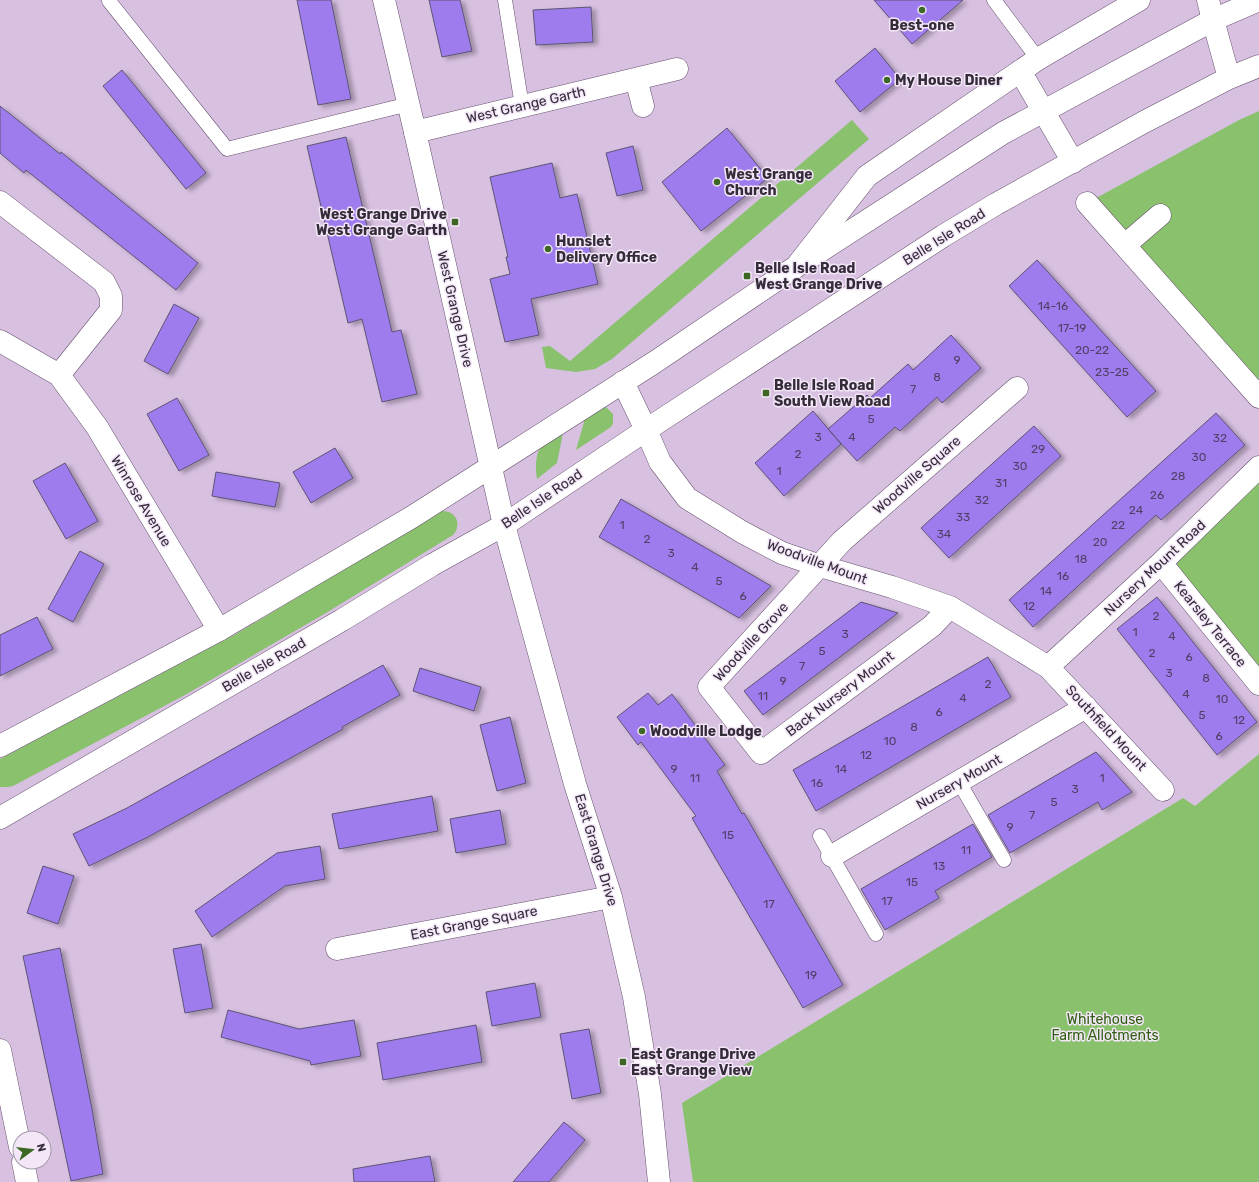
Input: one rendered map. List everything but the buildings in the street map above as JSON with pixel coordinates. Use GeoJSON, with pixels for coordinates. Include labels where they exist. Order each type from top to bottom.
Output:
{"type":"FeatureCollection","features":[{"type":"Feature","properties":{"kind":"street","name":"West Grange Drive"},"geometry":{"type":"LineString","coordinates":[[384,0],[504,525]]}},
{"type":"Feature","properties":{"kind":"street"},"geometry":{"type":"LineString","coordinates":[[797,266],[867,176],[1038,58],[1139,0]]}},
{"type":"Feature","properties":{"kind":"street"},"geometry":{"type":"LineString","coordinates":[[0,746],[219,630],[412,517],[491,465],[655,362],[797,266],[1003,133],[1043,111],[1210,10],[1259,0]]}},
{"type":"Feature","properties":{"kind":"street"},"geometry":{"type":"LineString","coordinates":[[1210,10],[1229,78]]}},
{"type":"Feature","properties":{"kind":"street","name":"Belle Isle Road"},"geometry":{"type":"LineString","coordinates":[[0,818],[342,620],[432,565],[504,525],[646,430],[943,236],[996,204],[1144,122],[1229,78],[1259,66]]}},
{"type":"Feature","properties":{"kind":"street","name":"West Grange Garth"},"geometry":{"type":"LineString","coordinates":[[415,132],[677,69]]}},
{"type":"Feature","properties":{"kind":"street"},"geometry":{"type":"LineString","coordinates":[[1020,71],[1073,162]]}},
{"type":"Feature","properties":{"kind":"street"},"geometry":{"type":"LineString","coordinates":[[636,79],[643,106]]}},
{"type":"Feature","properties":{"kind":"street"},"geometry":{"type":"LineString","coordinates":[[0,202],[104,282],[111,296],[111,310],[59,375]]}},
{"type":"Feature","properties":{"kind":"street"},"geometry":{"type":"LineString","coordinates":[[1087,202],[1259,398]]}},
{"type":"Feature","properties":{"kind":"street"},"geometry":{"type":"LineString","coordinates":[[1125,245],[1160,214]]}},
{"type":"Feature","properties":{"kind":"street","name":"Winrose Avenue"},"geometry":{"type":"LineString","coordinates":[[0,341],[59,375],[97,428],[219,630]]}},
{"type":"Feature","properties":{"kind":"street","name":"Woodville Mount"},"geometry":{"type":"LineString","coordinates":[[623,382],[660,462],[687,498],[749,536],[782,553],[892,587],[950,607],[1048,667]]}},
{"type":"Feature","properties":{"kind":"street","name":"Woodville Square"},"geometry":{"type":"LineString","coordinates":[[820,566],[842,542],[1017,388]]}},
{"type":"Feature","properties":{"kind":"street","name":"Nursery Mount Road"},"geometry":{"type":"LineString","coordinates":[[1048,667],[1161,564],[1259,467]]}},
{"type":"Feature","properties":{"kind":"street","name":"East Grange Drive"},"geometry":{"type":"LineString","coordinates":[[504,525],[575,784],[611,897],[634,997],[650,1094],[659,1182]]}},
{"type":"Feature","properties":{"kind":"street","name":"Kearsley Terrace"},"geometry":{"type":"LineString","coordinates":[[1161,564],[1259,684]]}},
{"type":"Feature","properties":{"kind":"street","name":"Woodville Grove"},"geometry":{"type":"LineString","coordinates":[[735,720],[710,687],[820,566]]}},
{"type":"Feature","properties":{"kind":"street","name":"Back Nursery Mount"},"geometry":{"type":"LineString","coordinates":[[735,720],[761,753],[932,626],[950,607]]}},
{"type":"Feature","properties":{"kind":"street","name":"Southfield Mount"},"geometry":{"type":"LineString","coordinates":[[1048,667],[1163,790]]}},
{"type":"Feature","properties":{"kind":"street","name":"Nursery Mount"},"geometry":{"type":"LineString","coordinates":[[832,856],[1086,707]]}},
{"type":"Feature","properties":{"kind":"street","name":"East Grange Square"},"geometry":{"type":"LineString","coordinates":[[337,949],[611,897]]}},
{"type":"Feature","properties":{"kind":"street"},"geometry":{"type":"LineString","coordinates":[[0,1050],[16,1130]]}},
{"type":"Feature","properties":{"kind":"street"},"geometry":{"type":"LineString","coordinates":[[25,1170],[27,1182]]}},
{"type":"Feature","properties":{"kind":"lane"},"geometry":{"type":"LineString","coordinates":[[505,0],[522,106]]}},
{"type":"Feature","properties":{"kind":"lane"},"geometry":{"type":"LineString","coordinates":[[994,0],[1038,58]]}},
{"type":"Feature","properties":{"kind":"lane"},"geometry":{"type":"LineString","coordinates":[[109,1],[227,149],[408,104]]}},
{"type":"Feature","properties":{"kind":"lane"},"geometry":{"type":"LineString","coordinates":[[958,782],[1004,860]]}},
{"type":"Feature","properties":{"kind":"lane"},"geometry":{"type":"LineString","coordinates":[[820,836],[876,934]]}},
{"type":"Feature","properties":{"kind":"green space"},"geometry":{"type":"Polygon","coordinates":[[[1259,111],[1259,397],[1087,203],[1239,120],[1259,111]]]}},
{"type":"Feature","properties":{"kind":"green space"},"geometry":{"type":"Polygon","coordinates":[[[852,120],[869,139],[612,359],[595,369],[576,372],[546,368],[542,347],[550,346],[570,361],[852,120]]]}},
{"type":"Feature","properties":{"kind":"green space"},"geometry":{"type":"Polygon","coordinates":[[[603,406],[613,414],[613,423],[611,427],[576,450],[584,422],[582,416],[603,406]]]}},
{"type":"Feature","properties":{"kind":"green space"},"geometry":{"type":"Polygon","coordinates":[[[564,428],[557,463],[537,479],[536,460],[541,446],[548,438],[564,428]]]}},
{"type":"Feature","properties":{"kind":"green space"},"geometry":{"type":"Polygon","coordinates":[[[1259,467],[1259,684],[1161,564],[1259,467]]]}},
{"type":"Feature","properties":{"kind":"green space"},"geometry":{"type":"Polygon","coordinates":[[[442,511],[451,513],[456,519],[457,527],[453,535],[326,613],[185,695],[13,786],[0,787],[0,759],[236,634],[442,511]]]}},
{"type":"Feature","properties":{"kind":"green space","name":"Whitehouse Farm Allotments"},"geometry":{"type":"Polygon","coordinates":[[[1259,754],[1259,1182],[693,1182],[682,1103],[1183,798],[1195,806],[1259,754]]]}},
{"type":"Feature","properties":{"kind":"place","name":"Best-one"},"geometry":{"type":"Point","coordinates":[922,10]}},
{"type":"Feature","properties":{"kind":"place","name":"My House Diner"},"geometry":{"type":"Point","coordinates":[887,80]}},
{"type":"Feature","properties":{"kind":"place","name":"West Grange Church"},"geometry":{"type":"Point","coordinates":[717,182]}},
{"type":"Feature","properties":{"kind":"place","name":"West Grange Drive West Grange Garth"},"geometry":{"type":"Point","coordinates":[455,222]}},
{"type":"Feature","properties":{"kind":"place","name":"Hunslet Delivery Office"},"geometry":{"type":"Point","coordinates":[548,249]}},
{"type":"Feature","properties":{"kind":"place","name":"Belle Isle Road West Grange Drive"},"geometry":{"type":"Point","coordinates":[747,276]}},
{"type":"Feature","properties":{"kind":"place","name":"Belle Isle Road South View Road"},"geometry":{"type":"Point","coordinates":[766,393]}},
{"type":"Feature","properties":{"kind":"place","name":"Woodville Lodge"},"geometry":{"type":"Point","coordinates":[642,731]}},
{"type":"Feature","properties":{"kind":"place","name":"East Grange Drive East Grange View"},"geometry":{"type":"Point","coordinates":[623,1062]}}]}
